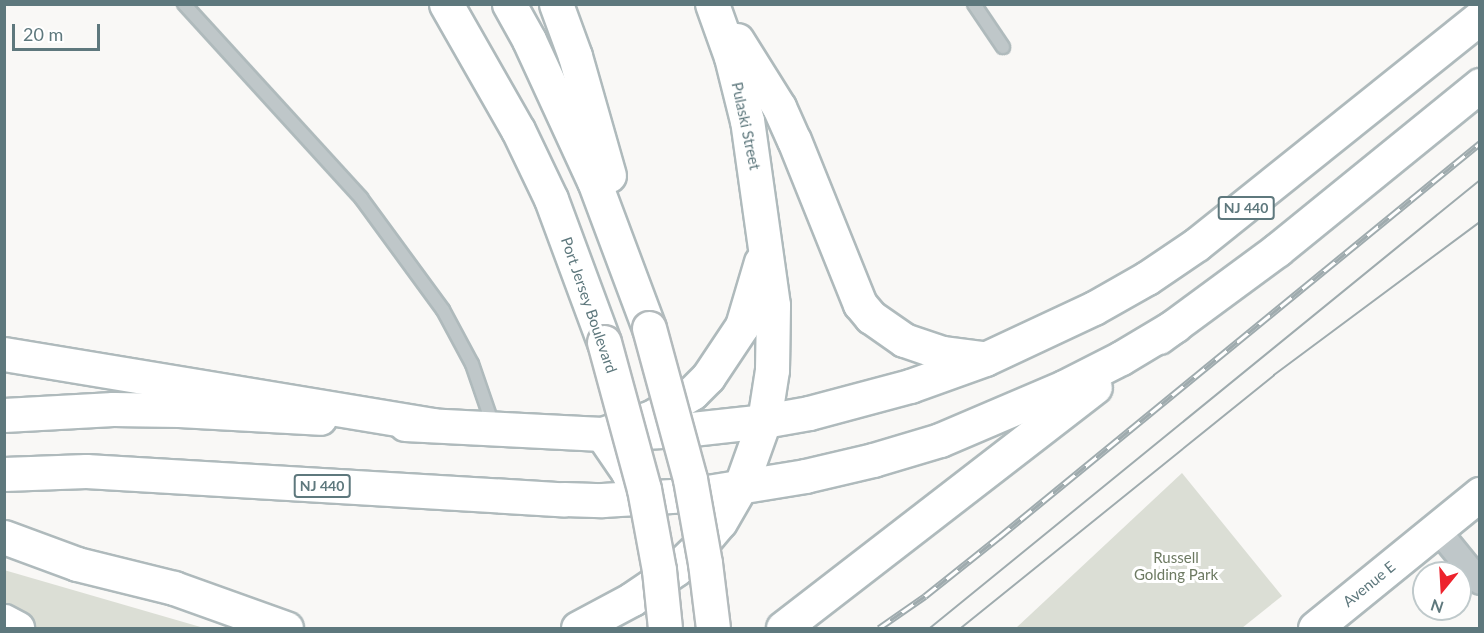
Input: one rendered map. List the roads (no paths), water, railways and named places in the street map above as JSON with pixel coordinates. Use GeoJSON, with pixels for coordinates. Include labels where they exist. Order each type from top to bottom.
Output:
{"type":"FeatureCollection","features":[{"type":"Feature","properties":{"kind":"main road","name":"Port Jersey Boulevard"},"geometry":{"type":"LineString","coordinates":[[446,4],[518,130],[550,199],[604,342],[644,489],[659,570],[665,628]]}},
{"type":"Feature","properties":{"kind":"main road"},"geometry":{"type":"LineString","coordinates":[[509,4],[543,69],[594,181],[649,327]]}},
{"type":"Feature","properties":{"kind":"main road"},"geometry":{"type":"LineString","coordinates":[[556,4],[594,116],[690,479],[705,563],[713,628]]}},
{"type":"Feature","properties":{"kind":"main road"},"geometry":{"type":"LineString","coordinates":[[714,4],[778,107],[861,304],[871,317],[904,340],[942,353],[985,359]]}},
{"type":"Feature","properties":{"kind":"main road","name":"Pulaski Street"},"geometry":{"type":"LineString","coordinates":[[578,628],[632,599],[676,569],[697,549],[720,522],[740,488],[764,421],[775,332],[747,121],[731,57],[714,4]]}},
{"type":"Feature","properties":{"kind":"main road","name":"NJ 440"},"geometry":{"type":"LineString","coordinates":[[4,415],[113,409],[179,410],[602,434],[683,430],[764,421],[820,410],[910,386],[985,359],[1094,308],[1147,278],[1197,244],[1479,17]]}},
{"type":"Feature","properties":{"kind":"main road","name":"NJ 440"},"geometry":{"type":"LineString","coordinates":[[4,474],[86,471],[553,499],[640,498],[740,488],[873,460],[940,440],[1064,387],[1121,358],[1176,325],[1277,250],[1479,85]]}},
{"type":"Feature","properties":{"kind":"main road","name":"Pulaski Street"},"geometry":{"type":"LineString","coordinates":[[602,434],[652,417],[692,393],[708,377],[742,326],[764,250]]}},
{"type":"Feature","properties":{"kind":"main road"},"geometry":{"type":"LineString","coordinates":[[783,628],[1176,325]]}},
{"type":"Feature","properties":{"kind":"main road"},"geometry":{"type":"LineString","coordinates":[[4,354],[433,425]]}},
{"type":"Feature","properties":{"kind":"main road"},"geometry":{"type":"LineString","coordinates":[[602,434],[628,472],[640,498],[646,526],[647,550],[642,574],[632,599]]}},
{"type":"Feature","properties":{"kind":"main road","name":"Avenue E"},"geometry":{"type":"LineString","coordinates":[[1315,628],[1479,494]]}},
{"type":"Feature","properties":{"kind":"main road"},"geometry":{"type":"LineString","coordinates":[[4,537],[77,564],[174,588],[286,628]]}},
{"type":"Feature","properties":{"kind":"main road"},"geometry":{"type":"LineString","coordinates":[[4,621],[17,628]]}},
{"type":"Feature","properties":{"kind":"street"},"geometry":{"type":"LineString","coordinates":[[1437,529],[1479,582]]}},
{"type":"Feature","properties":{"kind":"lane"},"geometry":{"type":"LineString","coordinates":[[184,4],[361,198],[443,310],[472,364],[494,429]]}},
{"type":"Feature","properties":{"kind":"lane"},"geometry":{"type":"LineString","coordinates":[[974,4],[1003,47]]}},
{"type":"Feature","properties":{"kind":"tram line"},"geometry":{"type":"LineString","coordinates":[[930,628],[1480,180]]}},
{"type":"Feature","properties":{"kind":"tram line"},"geometry":{"type":"LineString","coordinates":[[961,628],[1274,375],[1480,222]]}},
{"type":"Feature","properties":{"kind":"railway"},"geometry":{"type":"LineString","coordinates":[[879,628],[925,596],[999,537],[1480,143]]}},
{"type":"Feature","properties":{"kind":"park label","name":"Russell Golding Park"},"geometry":{"type":"Point","coordinates":[1176,566]}}]}
